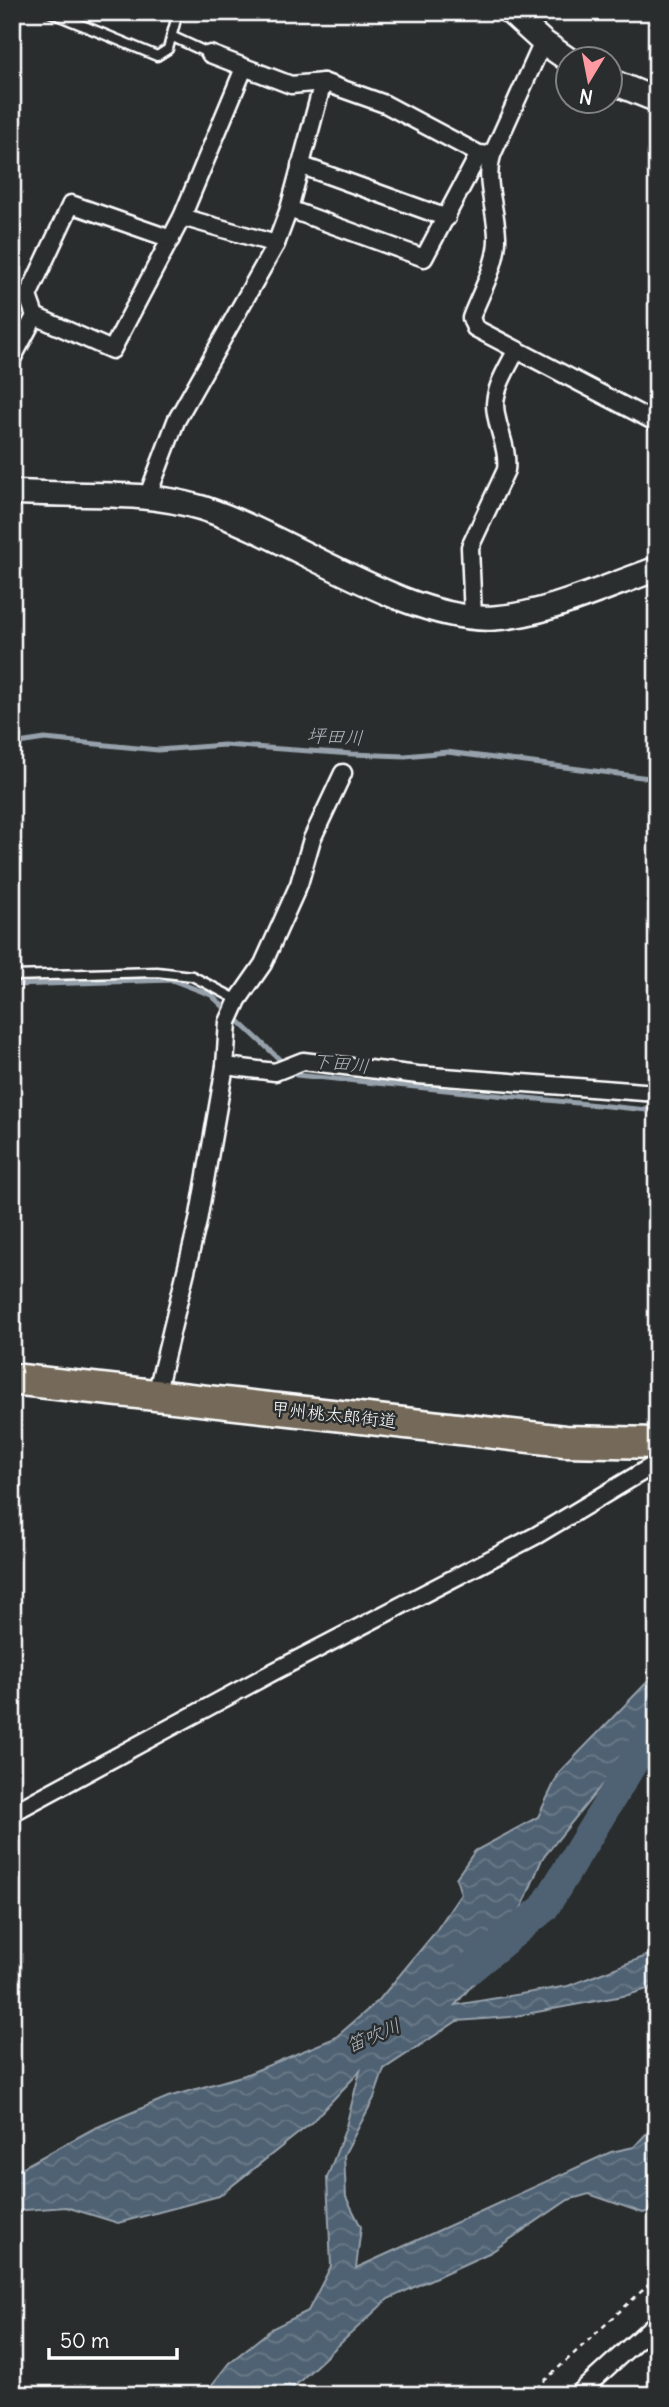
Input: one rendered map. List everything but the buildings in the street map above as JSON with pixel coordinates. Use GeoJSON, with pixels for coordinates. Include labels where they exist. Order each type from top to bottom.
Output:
{"type":"FeatureCollection","features":[{"type":"Feature","properties":{"kind":"highway","name":"甲州桃太郎街道"},"geometry":{"type":"LineString","coordinates":[[12,1379],[565,1441],[657,1443]]}},
{"type":"Feature","properties":{"kind":"street"},"geometry":{"type":"LineString","coordinates":[[510,12],[554,50]]}},
{"type":"Feature","properties":{"kind":"street"},"geometry":{"type":"LineString","coordinates":[[289,209],[424,258],[486,155],[543,42]]}},
{"type":"Feature","properties":{"kind":"street"},"geometry":{"type":"LineString","coordinates":[[210,54],[291,85],[323,82],[385,104],[486,155]]}},
{"type":"Feature","properties":{"kind":"street"},"geometry":{"type":"LineString","coordinates":[[171,239],[71,204],[28,296],[35,316],[113,350],[171,239],[182,217],[244,68]]}},
{"type":"Feature","properties":{"kind":"street"},"geometry":{"type":"LineString","coordinates":[[148,495],[176,421],[276,244],[289,209],[323,82]]}},
{"type":"Feature","properties":{"kind":"street"},"geometry":{"type":"LineString","coordinates":[[624,87],[657,100]]}},
{"type":"Feature","properties":{"kind":"street"},"geometry":{"type":"LineString","coordinates":[[486,155],[497,236],[496,254],[471,318],[475,328],[657,423]]}},
{"type":"Feature","properties":{"kind":"street"},"geometry":{"type":"LineString","coordinates":[[300,166],[447,218]]}},
{"type":"Feature","properties":{"kind":"street"},"geometry":{"type":"LineString","coordinates":[[182,217],[276,244]]}},
{"type":"Feature","properties":{"kind":"street"},"geometry":{"type":"LineString","coordinates":[[12,359],[35,316]]}},
{"type":"Feature","properties":{"kind":"street"},"geometry":{"type":"LineString","coordinates":[[473,618],[470,547],[506,470],[508,458],[495,405],[497,389],[516,351]]}},
{"type":"Feature","properties":{"kind":"street"},"geometry":{"type":"LineString","coordinates":[[12,492],[148,495],[202,508],[386,591],[452,615],[473,618],[535,610],[657,569]]}},
{"type":"Feature","properties":{"kind":"street"},"geometry":{"type":"LineString","coordinates":[[156,1395],[198,1221],[225,1066],[228,1022],[237,1002],[263,964],[299,884],[312,839],[343,773]]}},
{"type":"Feature","properties":{"kind":"street"},"geometry":{"type":"LineString","coordinates":[[225,1066],[275,1072],[303,1062],[418,1075],[657,1093]]}},
{"type":"Feature","properties":{"kind":"street"},"geometry":{"type":"LineString","coordinates":[[12,1812],[537,1535],[657,1462]]}},
{"type":"Feature","properties":{"kind":"street"},"geometry":{"type":"LineString","coordinates":[[577,2395],[657,2322]]}},
{"type":"Feature","properties":{"kind":"lane"},"geometry":{"type":"LineString","coordinates":[[50,12],[157,56],[169,49],[178,12]]}},
{"type":"Feature","properties":{"kind":"lane"},"geometry":{"type":"LineString","coordinates":[[173,37],[210,54]]}},
{"type":"Feature","properties":{"kind":"lane"},"geometry":{"type":"LineString","coordinates":[[12,976],[157,972],[192,976],[237,1002]]}},
{"type":"Feature","properties":{"kind":"path"},"geometry":{"type":"LineString","coordinates":[[529,2395],[657,2277]]}},
{"type":"Feature","properties":{"kind":"water"},"geometry":{"type":"Polygon","coordinates":[[[657,1672],[657,1739],[601,1786],[542,1859],[523,1905],[486,1969],[455,2005],[568,1986],[657,1952],[657,1986],[628,1995],[510,2017],[457,2021],[384,2069],[374,2098],[344,2155],[346,2197],[361,2227],[356,2268],[611,2152],[634,2147],[657,2122],[657,2209],[643,2213],[589,2194],[568,2200],[491,2252],[388,2299],[285,2395],[204,2395],[229,2363],[273,2328],[308,2311],[331,2266],[327,2178],[345,2130],[360,2071],[310,2124],[219,2196],[118,2223],[66,2207],[12,2211],[12,2173],[93,2129],[168,2097],[245,2075],[335,2038],[379,2000],[433,1935],[461,1894],[456,1878],[475,1851],[538,1817],[559,1773],[657,1672]]]}},
{"type":"Feature","properties":{"kind":"waterway","name":"坪田川"},"geometry":{"type":"LineString","coordinates":[[12,744],[45,739],[158,750],[224,745],[405,756],[447,752],[657,779]]}},
{"type":"Feature","properties":{"kind":"waterway","name":"下田川"},"geometry":{"type":"LineString","coordinates":[[12,985],[172,980],[211,995],[296,1075],[657,1111]]}},
{"type":"Feature","properties":{"kind":"waterway","name":"笛吹川"},"geometry":{"type":"LineString","coordinates":[[470,1969],[544,1908],[657,1723]]}}]}
